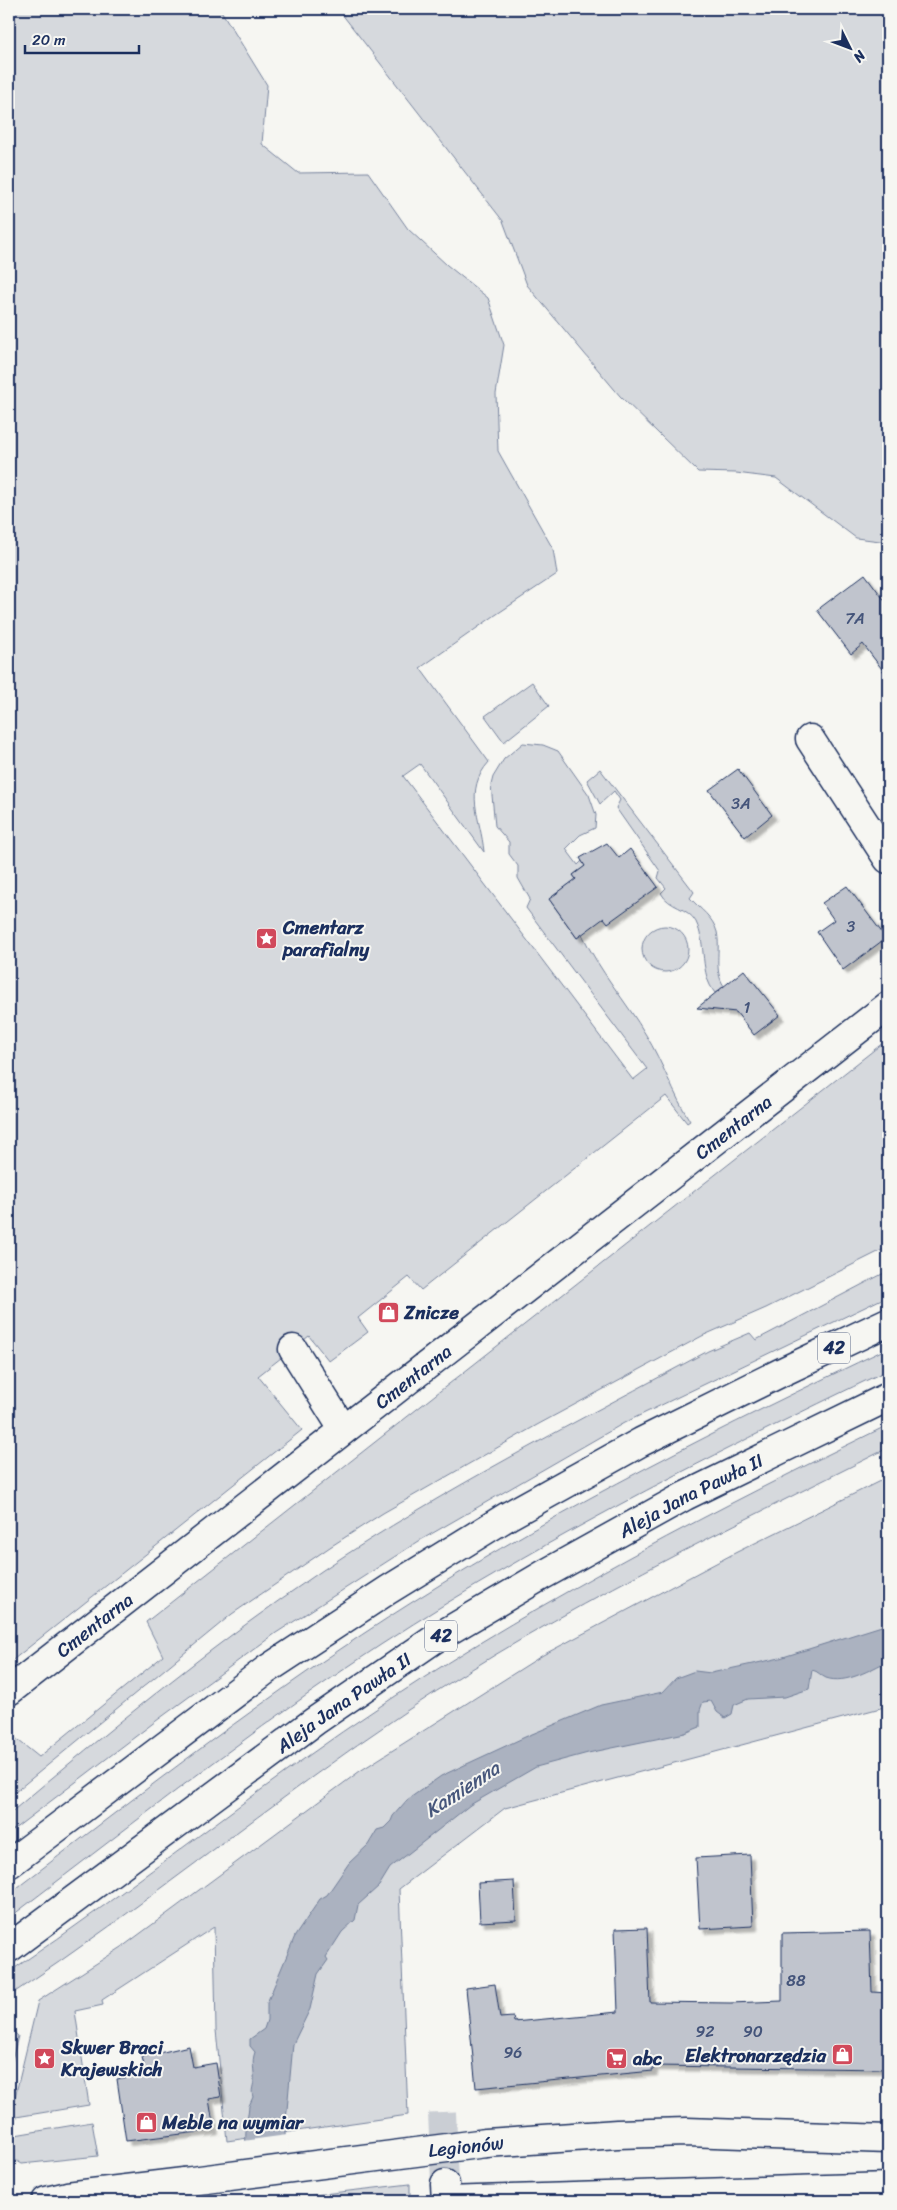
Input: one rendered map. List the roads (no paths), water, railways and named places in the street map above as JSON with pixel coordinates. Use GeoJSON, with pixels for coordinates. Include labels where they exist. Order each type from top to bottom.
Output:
{"type":"FeatureCollection","features":[{"type":"Feature","properties":{"kind":"main road"},"geometry":{"type":"LineString","coordinates":[[810,739],[888,859]]}},
{"type":"Feature","properties":{"kind":"main road","name":"Cmentarna"},"geometry":{"type":"LineString","coordinates":[[9,1691],[888,1006]]}},
{"type":"Feature","properties":{"kind":"main road","name":"42"},"geometry":{"type":"LineString","coordinates":[[9,1864],[266,1670],[388,1590],[508,1516],[641,1442],[888,1322]]}},
{"type":"Feature","properties":{"kind":"main road"},"geometry":{"type":"LineString","coordinates":[[293,1349],[343,1429]]}},
{"type":"Feature","properties":{"kind":"main road","name":"Aleja Jana Pawła II"},"geometry":{"type":"LineString","coordinates":[[9,1948],[308,1726],[433,1640],[543,1575],[685,1496],[888,1397]]}},
{"type":"Feature","properties":{"kind":"main road","name":"Legionów"},"geometry":{"type":"LineString","coordinates":[[46,2201],[67,2196],[486,2143],[616,2134],[687,2132],[888,2139]]}},
{"type":"Feature","properties":{"kind":"main road"},"geometry":{"type":"LineString","coordinates":[[445,2184],[446,2201],[888,2187]]}},
{"type":"Feature","properties":{"kind":"water","name":"Kamienna"},"geometry":{"type":"Polygon","coordinates":[[[888,1624],[888,1661],[874,1668],[850,1678],[834,1680],[812,1670],[809,1689],[785,1697],[748,1699],[734,1705],[732,1714],[725,1718],[717,1712],[711,1701],[703,1702],[700,1710],[700,1727],[685,1733],[588,1753],[536,1767],[470,1805],[390,1868],[379,1886],[358,1905],[355,1920],[342,1932],[326,1957],[328,1960],[318,1974],[310,2009],[293,2044],[285,2132],[287,2201],[243,2201],[246,2131],[249,2106],[253,2097],[254,2081],[253,2060],[255,2052],[250,2046],[250,2039],[264,2029],[267,2020],[267,2003],[295,1936],[320,1899],[327,1895],[349,1863],[368,1845],[377,1830],[384,1828],[391,1821],[407,1800],[441,1776],[525,1737],[601,1705],[663,1692],[676,1678],[695,1671],[711,1673],[780,1658],[888,1624]]]}},
{"type":"Feature","properties":{"kind":"tunnel"},"geometry":{"type":"LineString","coordinates":[[442,2112],[445,2184]]}},
{"type":"Feature","properties":{"kind":"place","name":"Cmentarz parafialny"},"geometry":{"type":"Point","coordinates":[267,938]}},
{"type":"Feature","properties":{"kind":"place","name":"Znicze"},"geometry":{"type":"Point","coordinates":[388,1312]}},
{"type":"Feature","properties":{"kind":"place","name":"Elektronarzędzia"},"geometry":{"type":"Point","coordinates":[842,2055]}},
{"type":"Feature","properties":{"kind":"place","name":"Skwer Braci Krajewskich"},"geometry":{"type":"Point","coordinates":[45,2058]}},
{"type":"Feature","properties":{"kind":"place","name":"abc"},"geometry":{"type":"Point","coordinates":[617,2058]}},
{"type":"Feature","properties":{"kind":"place","name":"Meble na wymiar"},"geometry":{"type":"Point","coordinates":[146,2122]}}]}
